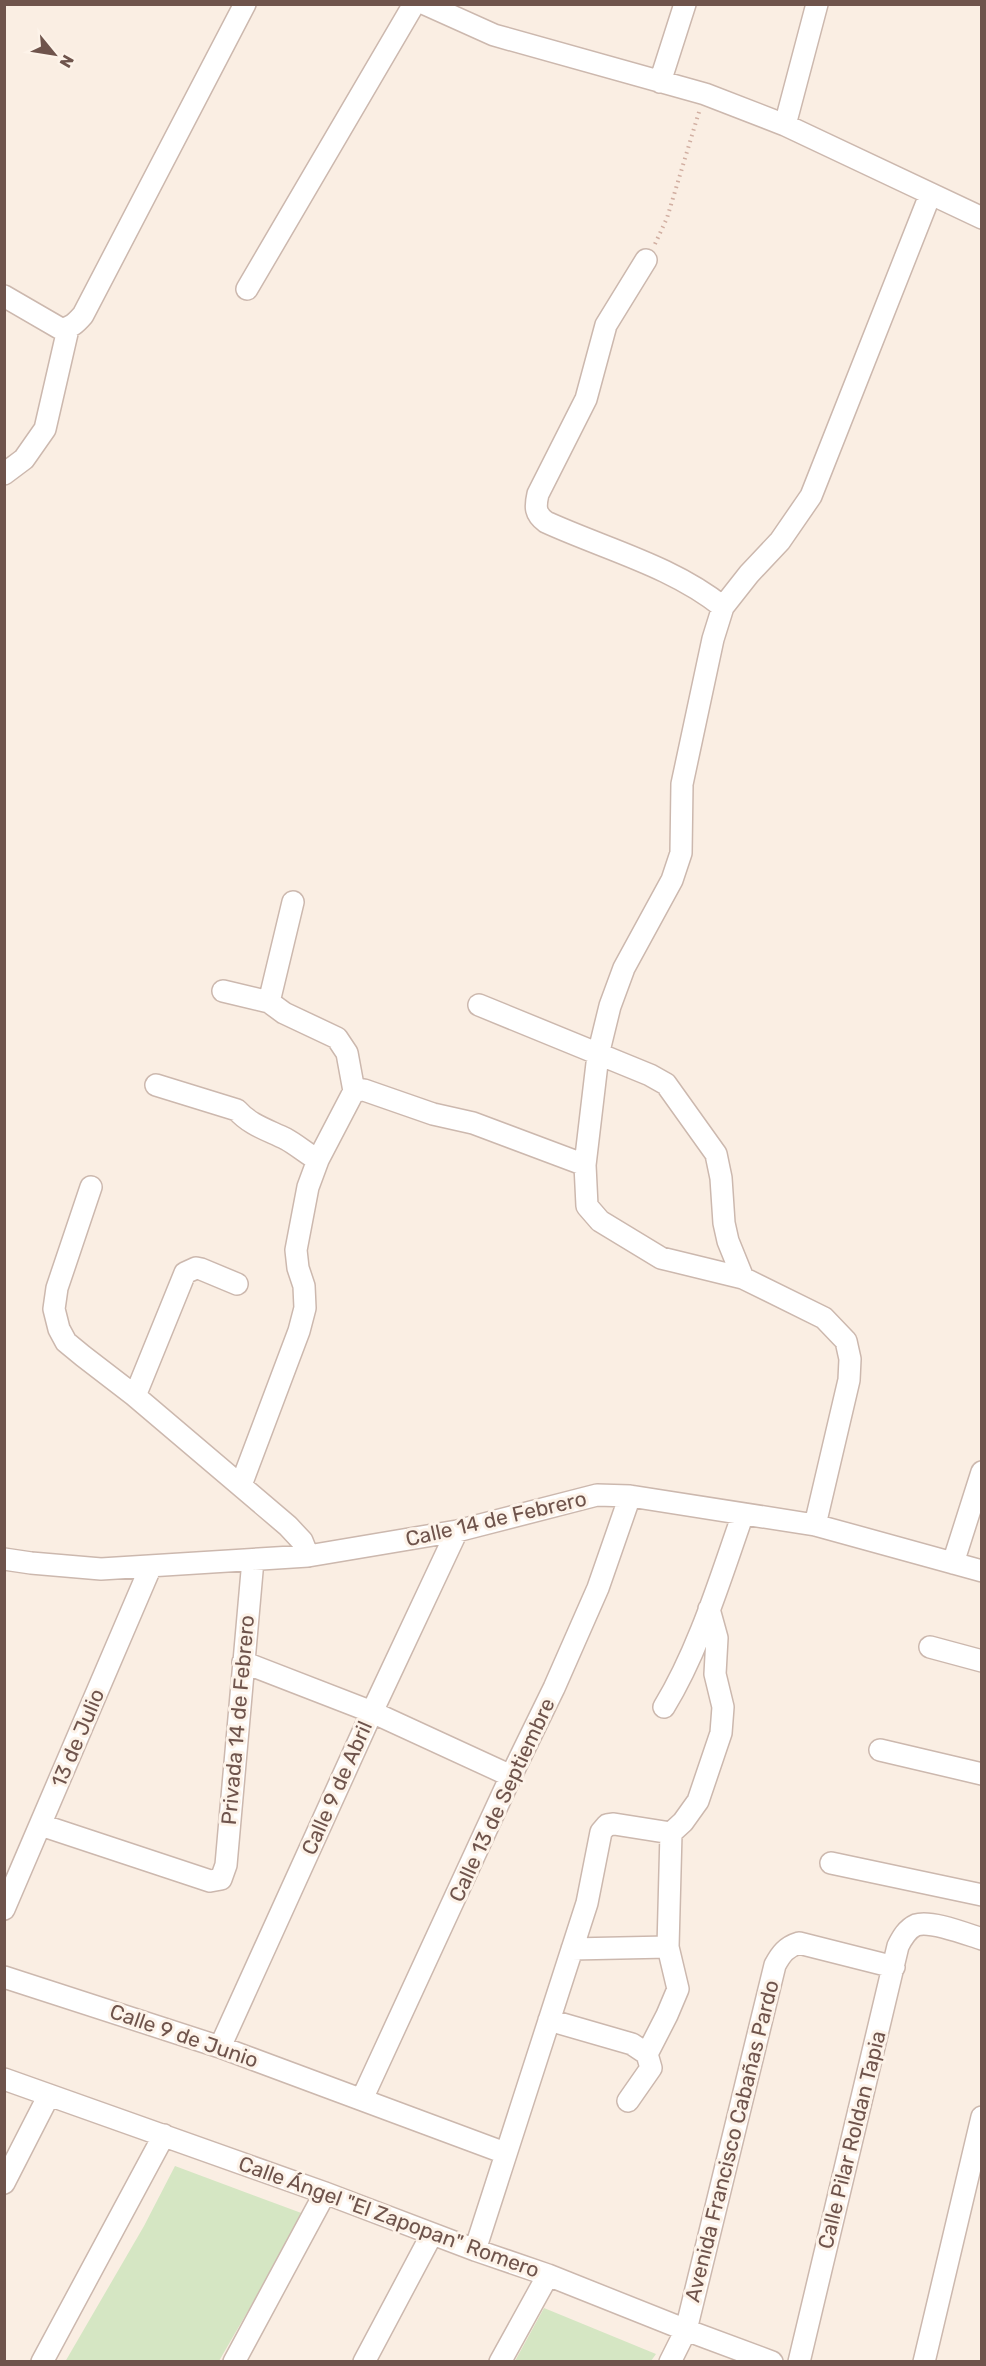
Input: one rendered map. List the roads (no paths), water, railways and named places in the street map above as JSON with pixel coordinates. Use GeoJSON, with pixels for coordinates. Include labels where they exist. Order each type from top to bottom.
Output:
{"type":"FeatureCollection","features":[{"type":"Feature","properties":{"kind":"street"},"geometry":{"type":"LineString","coordinates":[[4,297],[61,330],[68,328],[83,315],[245,4]]}},
{"type":"Feature","properties":{"kind":"street"},"geometry":{"type":"LineString","coordinates":[[247,289],[414,4]]}},
{"type":"Feature","properties":{"kind":"street"},"geometry":{"type":"LineString","coordinates":[[425,4],[494,35],[705,94],[784,125],[981,218]]}},
{"type":"Feature","properties":{"kind":"street"},"geometry":{"type":"LineString","coordinates":[[660,82],[685,4]]}},
{"type":"Feature","properties":{"kind":"street"},"geometry":{"type":"LineString","coordinates":[[784,125],[817,4]]}},
{"type":"Feature","properties":{"kind":"street"},"geometry":{"type":"LineString","coordinates":[[815,1525],[849,1380],[850,1359],[846,1341],[824,1318],[743,1278],[661,1258],[600,1221],[587,1206],[585,1165],[598,1055],[610,1006],[624,968],[660,906],[681,853],[682,784],[713,639],[723,608],[749,574],[780,541],[811,496],[930,195]]}},
{"type":"Feature","properties":{"kind":"street"},"geometry":{"type":"LineString","coordinates":[[646,260],[606,325],[586,399],[538,494],[535,505],[538,516],[546,522],[671,574],[705,593],[723,608]]}},
{"type":"Feature","properties":{"kind":"street"},"geometry":{"type":"LineString","coordinates":[[4,474],[24,459],[45,429],[68,328]]}},
{"type":"Feature","properties":{"kind":"street"},"geometry":{"type":"LineString","coordinates":[[269,1002],[293,902]]}},
{"type":"Feature","properties":{"kind":"street"},"geometry":{"type":"LineString","coordinates":[[223,991],[269,1002],[284,1012],[337,1038],[347,1053],[354,1091],[318,1160],[308,1187],[296,1250],[298,1268],[304,1286],[305,1308],[296,1340],[241,1485]]}},
{"type":"Feature","properties":{"kind":"street"},"geometry":{"type":"LineString","coordinates":[[479,1005],[650,1075],[666,1084],[716,1154],[721,1178],[724,1223],[743,1278]]}},
{"type":"Feature","properties":{"kind":"street"},"geometry":{"type":"LineString","coordinates":[[156,1085],[237,1110],[251,1122],[287,1140],[318,1160]]}},
{"type":"Feature","properties":{"kind":"street"},"geometry":{"type":"LineString","coordinates":[[354,1091],[364,1090],[433,1114],[473,1123],[585,1165]]}},
{"type":"Feature","properties":{"kind":"street"},"geometry":{"type":"LineString","coordinates":[[91,1187],[57,1288],[54,1309],[59,1329],[66,1342],[135,1396],[288,1526],[302,1541],[308,1556]]}},
{"type":"Feature","properties":{"kind":"street"},"geometry":{"type":"LineString","coordinates":[[135,1396],[185,1273],[196,1268],[201,1269],[237,1284]]}},
{"type":"Feature","properties":{"kind":"street"},"geometry":{"type":"LineString","coordinates":[[953,1563],[981,1472]]}},
{"type":"Feature","properties":{"kind":"street","name":"Calle 14 de Febrero"},"geometry":{"type":"LineString","coordinates":[[4,1559],[101,1569],[308,1556],[457,1531],[597,1496],[630,1496],[815,1525],[981,1571]]}},
{"type":"Feature","properties":{"kind":"street","name":"Calle 13 de Septiembre"},"geometry":{"type":"LineString","coordinates":[[362,2099],[511,1776],[555,1688],[598,1588],[630,1496]]}},
{"type":"Feature","properties":{"kind":"street"},"geometry":{"type":"LineString","coordinates":[[664,1707],[674,1690],[709,1609],[743,1514]]}},
{"type":"Feature","properties":{"kind":"street","name":"Calle 9 de Abril"},"geometry":{"type":"LineString","coordinates":[[220,2047],[457,1531]]}},
{"type":"Feature","properties":{"kind":"street","name":"Privada 14 de Febrero"},"geometry":{"type":"LineString","coordinates":[[41,1825],[210,1881],[221,1879],[226,1865],[253,1560]]}},
{"type":"Feature","properties":{"kind":"street","name":"13 de Julio"},"geometry":{"type":"LineString","coordinates":[[4,1909],[151,1566]]}},
{"type":"Feature","properties":{"kind":"street"},"geometry":{"type":"LineString","coordinates":[[646,2054],[668,2015],[678,1989],[668,1947],[671,1833],[683,1822],[698,1801],[722,1733],[723,1707],[716,1674],[717,1638],[709,1609]]}},
{"type":"Feature","properties":{"kind":"street"},"geometry":{"type":"LineString","coordinates":[[930,1647],[981,1661]]}},
{"type":"Feature","properties":{"kind":"street"},"geometry":{"type":"LineString","coordinates":[[243,1662],[372,1712],[511,1776]]}},
{"type":"Feature","properties":{"kind":"street"},"geometry":{"type":"LineString","coordinates":[[880,1750],[981,1774]]}},
{"type":"Feature","properties":{"kind":"street"},"geometry":{"type":"LineString","coordinates":[[475,2250],[590,1894],[601,1832],[607,1825],[614,1824],[671,1833]]}},
{"type":"Feature","properties":{"kind":"street"},"geometry":{"type":"LineString","coordinates":[[831,1863],[981,1895]]}},
{"type":"Feature","properties":{"kind":"street","name":"Calle Pilar Roldan Tapia"},"geometry":{"type":"LineString","coordinates":[[799,2361],[898,1946],[904,1934],[915,1926],[928,1924],[981,1939]]}},
{"type":"Feature","properties":{"kind":"street","name":"Avenida Francisco Cabañas Pardo"},"geometry":{"type":"LineString","coordinates":[[670,2361],[686,2330],[775,1965],[789,1946],[799,1943],[894,1967]]}},
{"type":"Feature","properties":{"kind":"street"},"geometry":{"type":"LineString","coordinates":[[572,1949],[668,1947]]}},
{"type":"Feature","properties":{"kind":"street","name":"Calle 9 de Junio"},"geometry":{"type":"LineString","coordinates":[[4,1977],[220,2047],[505,2153]]}},
{"type":"Feature","properties":{"kind":"street"},"geometry":{"type":"LineString","coordinates":[[549,2020],[632,2044],[646,2054],[651,2068],[628,2102]]}},
{"type":"Feature","properties":{"kind":"street","name":"Calle Ángel \"El Zapopan\" Romero"},"geometry":{"type":"LineString","coordinates":[[4,2079],[325,2193],[475,2250],[548,2274],[686,2330],[772,2361]]}},
{"type":"Feature","properties":{"kind":"street"},"geometry":{"type":"LineString","coordinates":[[4,2182],[49,2095]]}},
{"type":"Feature","properties":{"kind":"street"},"geometry":{"type":"LineString","coordinates":[[924,2361],[981,2117]]}},
{"type":"Feature","properties":{"kind":"street"},"geometry":{"type":"LineString","coordinates":[[42,2361],[164,2135]]}},
{"type":"Feature","properties":{"kind":"street"},"geometry":{"type":"LineString","coordinates":[[234,2361],[325,2193]]}},
{"type":"Feature","properties":{"kind":"street"},"geometry":{"type":"LineString","coordinates":[[364,2361],[432,2234]]}},
{"type":"Feature","properties":{"kind":"street"},"geometry":{"type":"LineString","coordinates":[[500,2361],[548,2274]]}}]}
